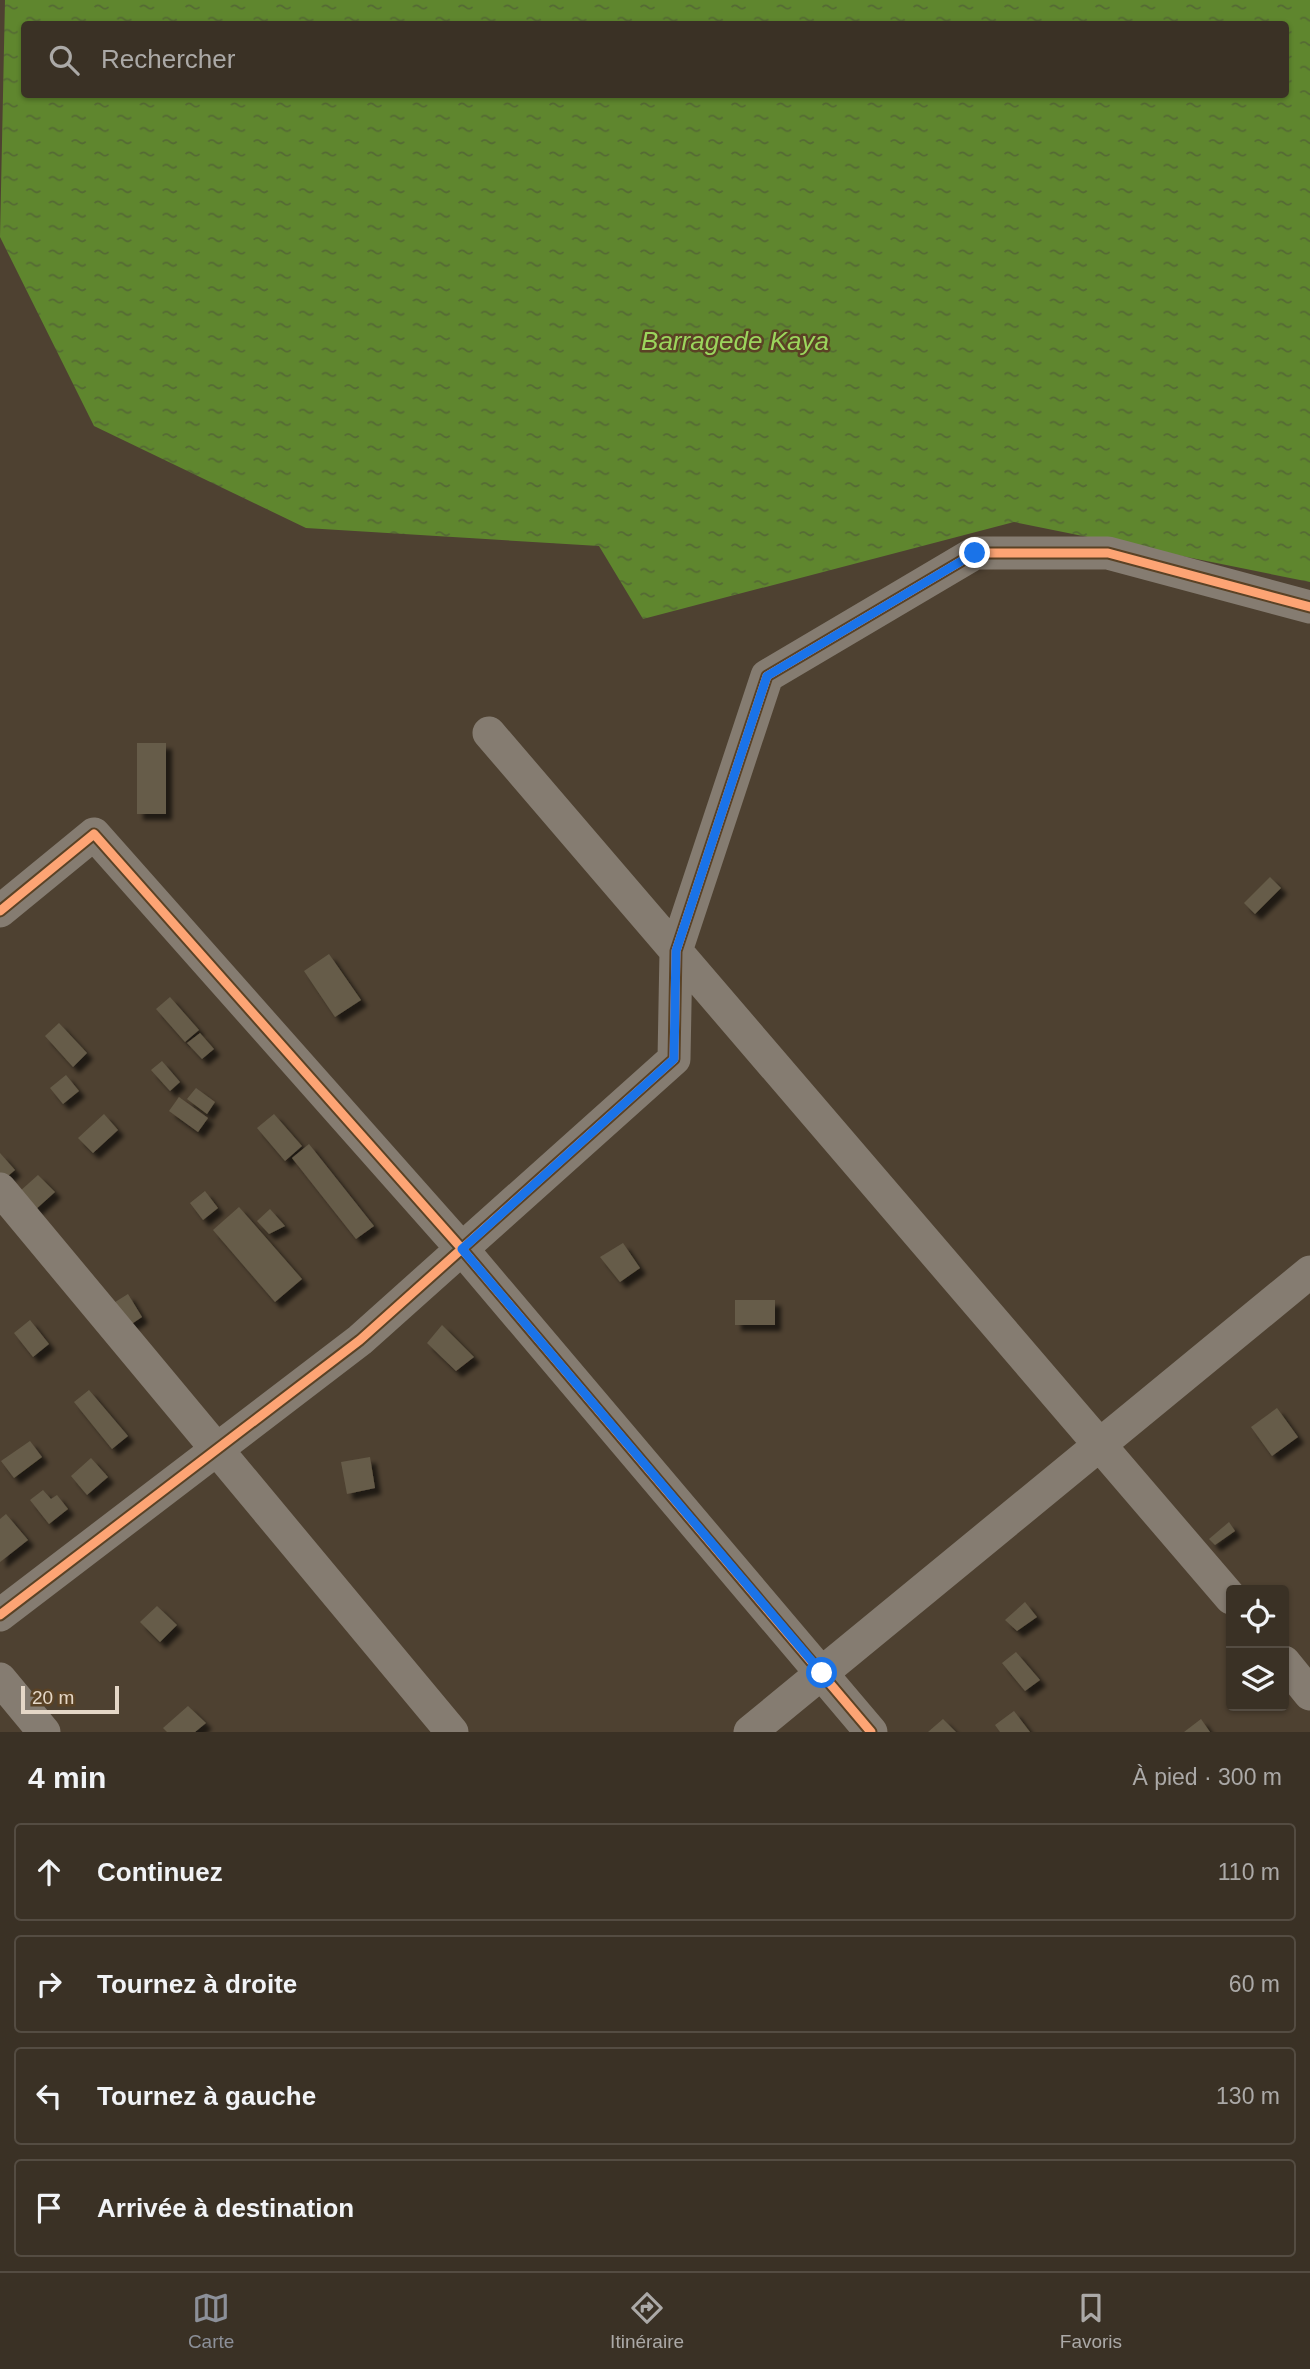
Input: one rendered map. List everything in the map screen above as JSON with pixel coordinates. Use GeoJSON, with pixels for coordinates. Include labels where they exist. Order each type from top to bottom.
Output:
{"type":"FeatureCollection","features":[{"type":"Feature","properties":{"kind":"street"},"geometry":{"type":"LineString","coordinates":[[0,1615],[360,1340],[674,1059],[676,951],[767,676],[975,553],[1108,553],[1310,607]]}},
{"type":"Feature","properties":{"kind":"street"},"geometry":{"type":"LineString","coordinates":[[489,733],[1226,1592]]}},
{"type":"Feature","properties":{"kind":"street"},"geometry":{"type":"LineString","coordinates":[[0,911],[94,834],[462,1249],[871,1732]]}},
{"type":"Feature","properties":{"kind":"street"},"geometry":{"type":"LineString","coordinates":[[0,1189],[452,1732]]}},
{"type":"Feature","properties":{"kind":"street"},"geometry":{"type":"LineString","coordinates":[[750,1732],[1310,1272]]}},
{"type":"Feature","properties":{"kind":"street"},"geometry":{"type":"LineString","coordinates":[[1289,1668],[1310,1694]]}},
{"type":"Feature","properties":{"kind":"street"},"geometry":{"type":"LineString","coordinates":[[0,1679],[44,1732]]}},
{"type":"Feature","properties":{"kind":"water","name":"Barragede Kaya"},"geometry":{"type":"Polygon","coordinates":[[[5,0],[1310,0],[1310,582],[1014,522],[643,619],[599,546],[306,528],[94,426],[0,237],[5,0]]]}},
{"type":"Feature","properties":{"kind":"building"},"geometry":{"type":"Polygon","coordinates":[[[137,743],[166,743],[166,814],[137,814],[137,743]]]}},
{"type":"Feature","properties":{"kind":"building"},"geometry":{"type":"Polygon","coordinates":[[[1270,877],[1281,888],[1255,914],[1244,903],[1270,877]]]}},
{"type":"Feature","properties":{"kind":"building"},"geometry":{"type":"Polygon","coordinates":[[[329,954],[361,1000],[335,1017],[304,971],[329,954]]]}},
{"type":"Feature","properties":{"kind":"building"},"geometry":{"type":"Polygon","coordinates":[[[170,997],[199,1030],[185,1042],[156,1009],[170,997]]]}},
{"type":"Feature","properties":{"kind":"building"},"geometry":{"type":"Polygon","coordinates":[[[59,1023],[87,1053],[73,1067],[45,1036],[59,1023]]]}},
{"type":"Feature","properties":{"kind":"building"},"geometry":{"type":"Polygon","coordinates":[[[200,1033],[214,1049],[202,1059],[187,1043],[200,1033]]]}},
{"type":"Feature","properties":{"kind":"building"},"geometry":{"type":"Polygon","coordinates":[[[162,1061],[180,1082],[170,1091],[151,1070],[162,1061]]]}},
{"type":"Feature","properties":{"kind":"building"},"geometry":{"type":"Polygon","coordinates":[[[66,1075],[79,1091],[63,1104],[50,1088],[66,1075]]]}},
{"type":"Feature","properties":{"kind":"building"},"geometry":{"type":"Polygon","coordinates":[[[196,1088],[215,1102],[207,1114],[187,1099],[196,1088]]]}},
{"type":"Feature","properties":{"kind":"building"},"geometry":{"type":"Polygon","coordinates":[[[179,1097],[208,1118],[198,1132],[169,1111],[179,1097]]]}},
{"type":"Feature","properties":{"kind":"building"},"geometry":{"type":"Polygon","coordinates":[[[104,1114],[118,1130],[93,1153],[78,1138],[104,1114]]]}},
{"type":"Feature","properties":{"kind":"building"},"geometry":{"type":"Polygon","coordinates":[[[274,1114],[302,1146],[285,1161],[257,1128],[274,1114]]]}},
{"type":"Feature","properties":{"kind":"building"},"geometry":{"type":"Polygon","coordinates":[[[309,1144],[374,1226],[356,1239],[292,1158],[309,1144]]]}},
{"type":"Feature","properties":{"kind":"building"},"geometry":{"type":"Polygon","coordinates":[[[0,1153],[15,1170],[2,1181],[0,1178],[0,1153]]]}},
{"type":"Feature","properties":{"kind":"building"},"geometry":{"type":"Polygon","coordinates":[[[38,1175],[55,1192],[35,1210],[19,1192],[38,1175]]]}},
{"type":"Feature","properties":{"kind":"building"},"geometry":{"type":"Polygon","coordinates":[[[205,1191],[218,1208],[203,1220],[190,1203],[205,1191]]]}},
{"type":"Feature","properties":{"kind":"building"},"geometry":{"type":"Polygon","coordinates":[[[239,1207],[302,1279],[275,1302],[213,1230],[239,1207]]]}},
{"type":"Feature","properties":{"kind":"building"},"geometry":{"type":"Polygon","coordinates":[[[270,1209],[285,1226],[269,1234],[257,1221],[270,1209]]]}},
{"type":"Feature","properties":{"kind":"building"},"geometry":{"type":"Polygon","coordinates":[[[623,1243],[640,1268],[620,1282],[600,1257],[623,1243]]]}},
{"type":"Feature","properties":{"kind":"building"},"geometry":{"type":"Polygon","coordinates":[[[128,1294],[142,1317],[127,1327],[112,1304],[128,1294]]]}},
{"type":"Feature","properties":{"kind":"building"},"geometry":{"type":"Polygon","coordinates":[[[735,1300],[775,1300],[775,1325],[735,1325],[735,1300]]]}},
{"type":"Feature","properties":{"kind":"building"},"geometry":{"type":"Polygon","coordinates":[[[30,1320],[49,1344],[33,1357],[14,1333],[30,1320]]]}},
{"type":"Feature","properties":{"kind":"building"},"geometry":{"type":"Polygon","coordinates":[[[442,1325],[474,1357],[456,1371],[427,1343],[442,1325]]]}},
{"type":"Feature","properties":{"kind":"building"},"geometry":{"type":"Polygon","coordinates":[[[89,1390],[128,1436],[112,1449],[74,1402],[89,1390]]]}},
{"type":"Feature","properties":{"kind":"building"},"geometry":{"type":"Polygon","coordinates":[[[1277,1408],[1298,1437],[1272,1456],[1251,1427],[1277,1408]]]}},
{"type":"Feature","properties":{"kind":"building"},"geometry":{"type":"Polygon","coordinates":[[[30,1441],[42,1457],[14,1478],[1,1461],[30,1441]]]}},
{"type":"Feature","properties":{"kind":"building"},"geometry":{"type":"Polygon","coordinates":[[[370,1457],[375,1488],[347,1494],[341,1462],[370,1457]]]}},
{"type":"Feature","properties":{"kind":"building"},"geometry":{"type":"Polygon","coordinates":[[[91,1458],[108,1477],[87,1495],[71,1476],[91,1458]]]}},
{"type":"Feature","properties":{"kind":"building"},"geometry":{"type":"Polygon","coordinates":[[[43,1490],[51,1499],[57,1495],[68,1509],[49,1524],[30,1500],[43,1490]]]}},
{"type":"Feature","properties":{"kind":"building"},"geometry":{"type":"Polygon","coordinates":[[[6,1514],[28,1540],[0,1562],[0,1519],[6,1514]]]}},
{"type":"Feature","properties":{"kind":"building"},"geometry":{"type":"Polygon","coordinates":[[[1229,1522],[1235,1531],[1215,1545],[1209,1539],[1229,1522]]]}},
{"type":"Feature","properties":{"kind":"building"},"geometry":{"type":"Polygon","coordinates":[[[1025,1602],[1037,1617],[1017,1631],[1005,1620],[1025,1602]]]}},
{"type":"Feature","properties":{"kind":"building"},"geometry":{"type":"Polygon","coordinates":[[[157,1606],[177,1625],[160,1642],[140,1622],[157,1606]]]}},
{"type":"Feature","properties":{"kind":"building"},"geometry":{"type":"Polygon","coordinates":[[[1016,1652],[1040,1680],[1025,1691],[1002,1663],[1016,1652]]]}},
{"type":"Feature","properties":{"kind":"building"},"geometry":{"type":"Polygon","coordinates":[[[188,1706],[206,1723],[195,1732],[167,1732],[163,1728],[188,1706]]]}},
{"type":"Feature","properties":{"kind":"building"},"geometry":{"type":"Polygon","coordinates":[[[1014,1711],[1030,1732],[1000,1732],[995,1725],[1014,1711]]]}},
{"type":"Feature","properties":{"kind":"building"},"geometry":{"type":"Polygon","coordinates":[[[943,1719],[956,1732],[928,1732],[943,1719]]]}},
{"type":"Feature","properties":{"kind":"building"},"geometry":{"type":"Polygon","coordinates":[[[1201,1719],[1210,1732],[1184,1732],[1201,1719]]]}},
{"type":"Feature","properties":{"kind":"cycle path"},"geometry":{"type":"LineString","coordinates":[[0,1615],[360,1340],[674,1059],[676,951],[767,676],[975,553],[1108,553],[1310,607]]}},
{"type":"Feature","properties":{"kind":"cycle path"},"geometry":{"type":"LineString","coordinates":[[0,911],[94,834],[462,1249],[871,1732]]}},
{"type":"Feature","properties":{"kind":"route"},"geometry":{"type":"LineString","coordinates":[[822,1673],[462,1249],[674,1059],[676,951],[767,676],[975,553]]}}]}
